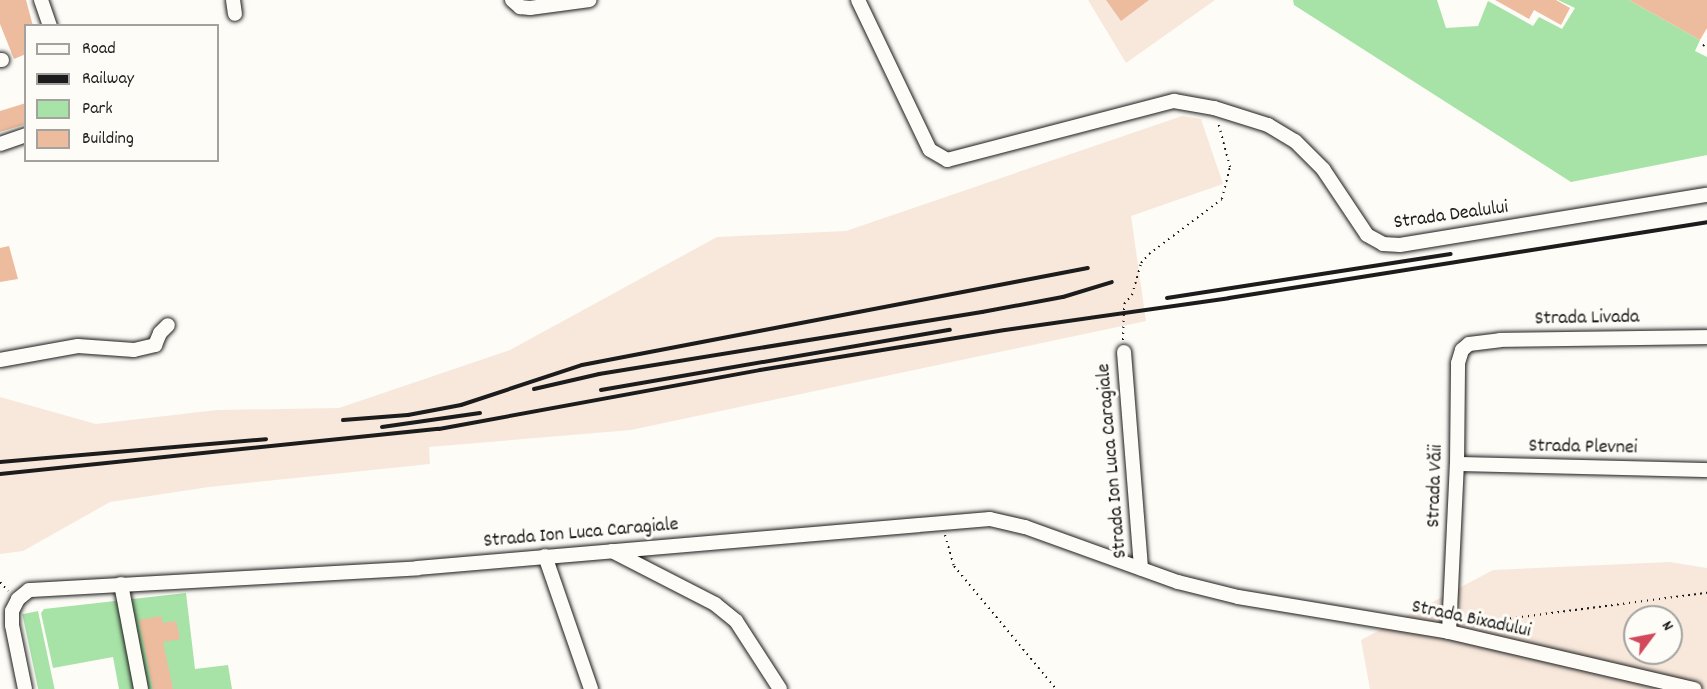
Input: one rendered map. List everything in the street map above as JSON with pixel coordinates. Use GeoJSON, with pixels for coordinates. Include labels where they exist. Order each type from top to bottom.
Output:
{"type":"FeatureCollection","features":[{"type":"Feature","properties":{"kind":"street"},"geometry":{"type":"LineString","coordinates":[[42,0],[49,24]]}},
{"type":"Feature","properties":{"kind":"street"},"geometry":{"type":"LineString","coordinates":[[233,0],[235,14]]}},
{"type":"Feature","properties":{"kind":"street"},"geometry":{"type":"LineString","coordinates":[[512,0],[520,7],[530,8],[589,0]]}},
{"type":"Feature","properties":{"kind":"street","name":"Strada Dealului"},"geometry":{"type":"LineString","coordinates":[[858,0],[930,150],[938,157],[947,160],[1174,101],[1214,108],[1268,125],[1295,141],[1323,168],[1367,235],[1383,244],[1400,245],[1707,195]]}},
{"type":"Feature","properties":{"kind":"street"},"geometry":{"type":"LineString","coordinates":[[0,144],[24,136]]}},
{"type":"Feature","properties":{"kind":"street"},"geometry":{"type":"LineString","coordinates":[[0,360],[78,346],[134,350],[155,345],[160,333],[168,325]]}},
{"type":"Feature","properties":{"kind":"street","name":"Strada Livada"},"geometry":{"type":"LineString","coordinates":[[1468,344],[1500,340],[1707,338]]}},
{"type":"Feature","properties":{"kind":"street","name":"Strada Văii"},"geometry":{"type":"LineString","coordinates":[[1449,632],[1457,464],[1458,363],[1462,350],[1468,344]]}},
{"type":"Feature","properties":{"kind":"street","name":"Strada Ion Luca Caragiale"},"geometry":{"type":"LineString","coordinates":[[1124,352],[1142,568]]}},
{"type":"Feature","properties":{"kind":"street","name":"Strada Plevnei"},"geometry":{"type":"LineString","coordinates":[[1457,464],[1707,470]]}},
{"type":"Feature","properties":{"kind":"street","name":"Strada Ion Luca Caragiale"},"geometry":{"type":"LineString","coordinates":[[6,630],[18,599],[29,591],[37,589],[417,568],[990,519],[1025,527],[1178,582],[1238,597]]}},
{"type":"Feature","properties":{"kind":"street"},"geometry":{"type":"LineString","coordinates":[[612,551],[715,604],[736,621],[780,689]]}},
{"type":"Feature","properties":{"kind":"street"},"geometry":{"type":"LineString","coordinates":[[545,556],[591,689]]}},
{"type":"Feature","properties":{"kind":"street"},"geometry":{"type":"LineString","coordinates":[[121,584],[141,689]]}},
{"type":"Feature","properties":{"kind":"street","name":"Strada Bixadului"},"geometry":{"type":"LineString","coordinates":[[1238,597],[1449,632],[1694,689]]}},
{"type":"Feature","properties":{"kind":"street"},"geometry":{"type":"LineString","coordinates":[[6,630],[25,689]]}},
{"type":"Feature","properties":{"kind":"path"},"geometry":{"type":"LineString","coordinates":[[1703,46],[1707,42]]}},
{"type":"Feature","properties":{"kind":"path"},"geometry":{"type":"LineString","coordinates":[[1124,352],[1124,304],[1132,295],[1141,263],[1149,254],[1222,199],[1230,167],[1214,108]]}},
{"type":"Feature","properties":{"kind":"path"},"geometry":{"type":"LineString","coordinates":[[941,524],[954,566],[1056,689]]}},
{"type":"Feature","properties":{"kind":"path"},"geometry":{"type":"LineString","coordinates":[[1465,637],[1482,623],[1498,620],[1707,593]]}},
{"type":"Feature","properties":{"kind":"shaded area"},"geometry":{"type":"Polygon","coordinates":[[[1088,0],[1215,0],[1126,63],[1088,0]]]}},
{"type":"Feature","properties":{"kind":"shaded area"},"geometry":{"type":"Polygon","coordinates":[[[1182,116],[1201,119],[1223,184],[1131,216],[1146,321],[631,430],[429,447],[430,464],[209,487],[110,502],[23,551],[0,554],[0,397],[96,424],[217,410],[339,408],[510,350],[717,237],[846,231],[1182,116]]]}},
{"type":"Feature","properties":{"kind":"shaded area"},"geometry":{"type":"Polygon","coordinates":[[[1670,562],[1707,568],[1707,689],[1370,689],[1361,640],[1493,570],[1670,562]]]}},
{"type":"Feature","properties":{"kind":"green space"},"geometry":{"type":"Polygon","coordinates":[[[1293,0],[1437,0],[1446,28],[1478,26],[1488,1],[1533,26],[1539,17],[1562,29],[1575,8],[1558,0],[1629,0],[1700,40],[1695,51],[1707,57],[1707,155],[1571,182],[1294,5],[1293,0]]]}},
{"type":"Feature","properties":{"kind":"green space"},"geometry":{"type":"Polygon","coordinates":[[[186,593],[195,669],[228,665],[232,689],[119,689],[113,657],[53,668],[41,613],[44,609],[186,593]]]}},
{"type":"Feature","properties":{"kind":"green space"},"geometry":{"type":"Polygon","coordinates":[[[38,611],[55,689],[38,689],[22,614],[38,611]]]}},
{"type":"Feature","properties":{"kind":"building"},"geometry":{"type":"Polygon","coordinates":[[[0,0],[26,0],[32,24],[24,24],[24,55],[14,59],[0,24],[0,0]]]}},
{"type":"Feature","properties":{"kind":"building"},"geometry":{"type":"Polygon","coordinates":[[[1106,0],[1149,0],[1121,21],[1106,0]]]}},
{"type":"Feature","properties":{"kind":"building"},"geometry":{"type":"Polygon","coordinates":[[[1495,0],[1556,0],[1570,8],[1561,25],[1534,10],[1529,19],[1495,0]]]}},
{"type":"Feature","properties":{"kind":"building"},"geometry":{"type":"Polygon","coordinates":[[[1629,0],[1707,0],[1707,28],[1700,40],[1629,0]]]}},
{"type":"Feature","properties":{"kind":"building"},"geometry":{"type":"Polygon","coordinates":[[[24,104],[24,125],[0,132],[0,111],[24,104]]]}},
{"type":"Feature","properties":{"kind":"building"},"geometry":{"type":"Polygon","coordinates":[[[9,246],[18,279],[0,282],[0,248],[9,246]]]}},
{"type":"Feature","properties":{"kind":"building"},"geometry":{"type":"Polygon","coordinates":[[[161,616],[163,623],[176,621],[180,639],[163,642],[173,689],[153,689],[139,620],[161,616]]]}},
{"type":"Feature","properties":{"kind":"railway"},"geometry":{"type":"LineString","coordinates":[[0,474],[439,429],[760,370],[1005,330],[1229,298],[1707,222]]}},
{"type":"Feature","properties":{"kind":"railway"},"geometry":{"type":"LineString","coordinates":[[1167,298],[1451,254]]}},
{"type":"Feature","properties":{"kind":"railway"},"geometry":{"type":"LineString","coordinates":[[343,420],[408,415],[461,405],[582,365],[1088,268]]}},
{"type":"Feature","properties":{"kind":"railway"},"geometry":{"type":"LineString","coordinates":[[534,389],[599,374],[982,312],[1063,297],[1112,282]]}},
{"type":"Feature","properties":{"kind":"railway"},"geometry":{"type":"LineString","coordinates":[[601,390],[950,330]]}},
{"type":"Feature","properties":{"kind":"railway"},"geometry":{"type":"LineString","coordinates":[[382,427],[480,413]]}},
{"type":"Feature","properties":{"kind":"railway"},"geometry":{"type":"LineString","coordinates":[[0,462],[266,439]]}}]}
